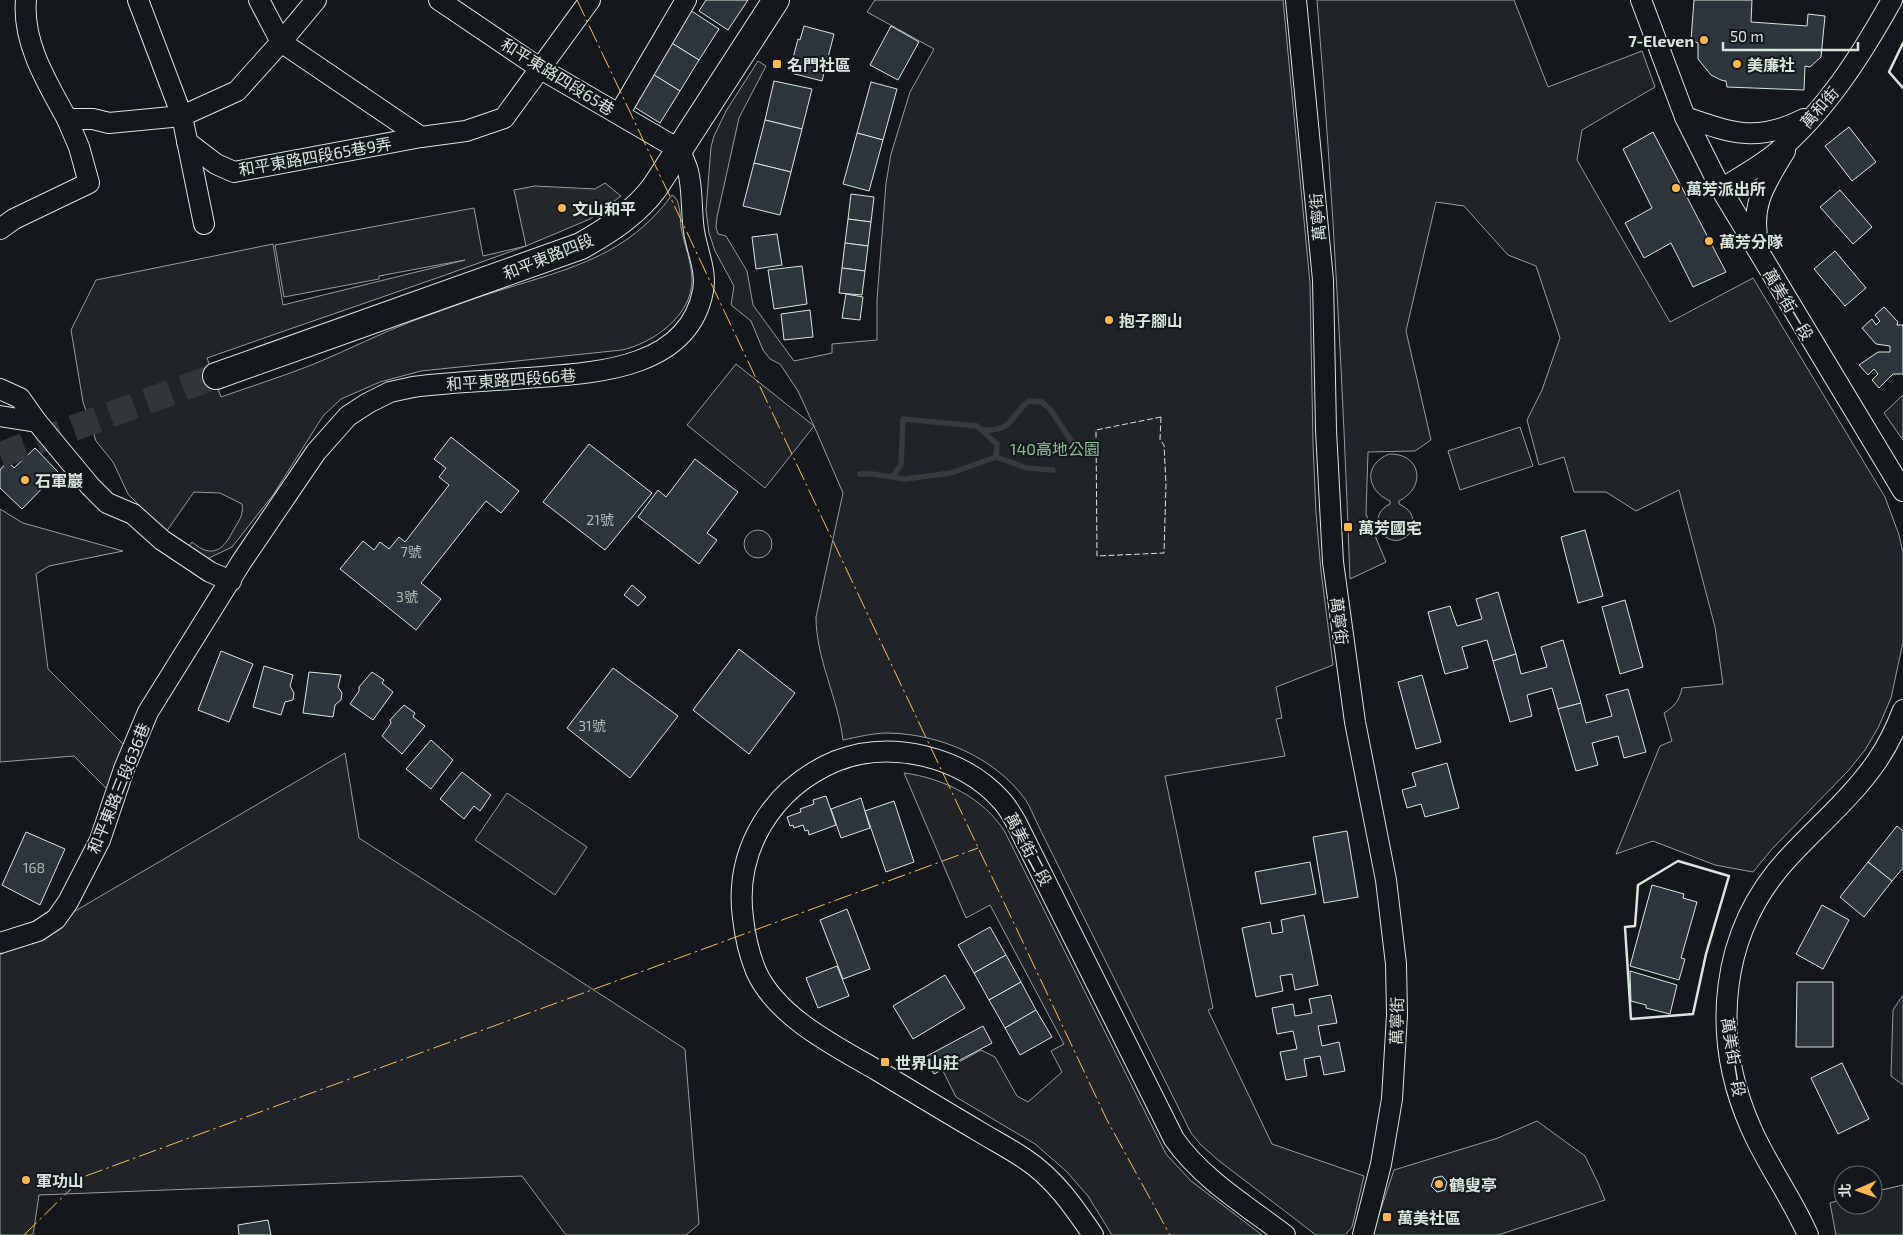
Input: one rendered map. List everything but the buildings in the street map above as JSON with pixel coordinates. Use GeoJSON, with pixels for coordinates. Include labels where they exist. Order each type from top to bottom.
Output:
{"type":"FeatureCollection","features":[{"type":"Feature","properties":{"kind":"main road","name":"和平東路四段"},"geometry":{"type":"LineString","coordinates":[[216,376],[581,246],[622,220],[648,196],[680,150],[776,0]]}},
{"type":"Feature","properties":{"kind":"street"},"geometry":{"type":"LineString","coordinates":[[0,229],[14,218],[89,183],[80,147],[68,119],[42,74],[27,28],[26,0]]}},
{"type":"Feature","properties":{"kind":"street"},"geometry":{"type":"LineString","coordinates":[[138,0],[182,116],[204,224]]}},
{"type":"Feature","properties":{"kind":"street"},"geometry":{"type":"LineString","coordinates":[[259,0],[281,42]]}},
{"type":"Feature","properties":{"kind":"street"},"geometry":{"type":"LineString","coordinates":[[68,119],[93,119],[109,122],[182,116],[237,91],[316,0]]}},
{"type":"Feature","properties":{"kind":"street","name":"和平東路四段65巷"},"geometry":{"type":"LineString","coordinates":[[439,0],[541,68],[680,150]]}},
{"type":"Feature","properties":{"kind":"street","name":"和平東路四段65巷9弄"},"geometry":{"type":"LineString","coordinates":[[187,142],[216,164],[234,172],[421,137],[466,131],[504,118],[590,0]]}},
{"type":"Feature","properties":{"kind":"street"},"geometry":{"type":"LineString","coordinates":[[619,114],[686,0]]}},
{"type":"Feature","properties":{"kind":"street","name":"萬寧街"},"geometry":{"type":"LineString","coordinates":[[1296,0],[1323,280],[1326,430],[1333,562],[1353,713],[1386,880],[1396,964],[1397,1015],[1392,1099],[1381,1164],[1363,1235]]}},
{"type":"Feature","properties":{"kind":"street","name":"萬美街一段"},"geometry":{"type":"LineString","coordinates":[[1641,0],[1685,117],[1721,189],[1903,491]]}},
{"type":"Feature","properties":{"kind":"street","name":"萬和街"},"geometry":{"type":"LineString","coordinates":[[1721,189],[1776,153],[1815,114],[1857,60],[1892,0]]}},
{"type":"Feature","properties":{"kind":"street","name":"和平東路四段65巷9弄"},"geometry":{"type":"LineString","coordinates":[[281,42],[421,137]]}},
{"type":"Feature","properties":{"kind":"street"},"geometry":{"type":"LineString","coordinates":[[1685,117],[1718,128],[1750,134],[1766,133],[1787,128],[1815,114]]}},
{"type":"Feature","properties":{"kind":"street"},"geometry":{"type":"LineString","coordinates":[[1762,258],[1756,235],[1755,217],[1757,205],[1766,183],[1794,135]]}},
{"type":"Feature","properties":{"kind":"street","name":"和平東路四段66巷"},"geometry":{"type":"LineString","coordinates":[[231,581],[242,561],[316,452],[348,416],[368,403],[390,392],[414,387],[575,374],[615,368],[640,361],[656,353],[676,338],[692,319],[700,302],[704,277],[692,222],[688,172],[680,150]]}},
{"type":"Feature","properties":{"kind":"street"},"geometry":{"type":"LineString","coordinates":[[0,389],[20,398],[37,422],[90,486],[108,503],[133,514],[162,540],[210,572],[231,581]]}},
{"type":"Feature","properties":{"kind":"street"},"geometry":{"type":"LineString","coordinates":[[0,416],[37,422]]}},
{"type":"Feature","properties":{"kind":"street","name":"和平東路三段636巷"},"geometry":{"type":"LineString","coordinates":[[0,943],[38,931],[56,919],[68,902],[100,840],[124,769],[148,712],[231,581]]}},
{"type":"Feature","properties":{"kind":"street","name":"萬美街一段"},"geometry":{"type":"LineString","coordinates":[[1808,1235],[1751,1129],[1741,1104],[1734,1078],[1726,1028],[1726,1001],[1730,974],[1736,947],[1745,923],[1771,878],[1856,787],[1877,761],[1894,734],[1903,710]]}},
{"type":"Feature","properties":{"kind":"street","name":"萬美街二段"},"geometry":{"type":"LineString","coordinates":[[1093,1235],[1076,1210],[1054,1184],[1026,1159],[844,1051],[799,1021],[783,1008],[768,990],[756,971],[748,949],[741,896],[743,872],[749,850],[764,820],[797,786],[816,771],[838,760],[864,754],[889,752],[915,754],[939,760],[962,770],[983,783],[1003,801],[1016,822],[1174,1139],[1185,1155],[1203,1172],[1285,1235]]}},
{"type":"Feature","properties":{"kind":"green space","name":"140高地公園"},"geometry":{"type":"Polygon","coordinates":[[[875,0],[1283,0],[1310,283],[1316,513],[1333,665],[1276,687],[1282,718],[1276,719],[1285,756],[1165,776],[1213,1008],[1208,1010],[1272,1144],[1364,1176],[1352,1227],[1345,1235],[1316,1235],[1218,1160],[1191,1133],[1025,799],[1012,784],[982,760],[946,743],[927,738],[908,734],[888,733],[871,734],[843,740],[837,709],[823,663],[816,617],[843,493],[798,391],[780,364],[770,359],[763,350],[751,321],[731,305],[734,286],[715,251],[709,233],[706,210],[711,147],[714,136],[726,111],[758,61],[766,66],[739,118],[716,227],[718,234],[726,236],[747,271],[753,305],[794,361],[832,353],[832,344],[877,340],[877,300],[886,183],[891,154],[910,92],[934,49],[867,12],[875,0]]]}},
{"type":"Feature","properties":{"kind":"green space"},"geometry":{"type":"Polygon","coordinates":[[[1317,0],[1514,0],[1548,87],[1642,51],[1655,87],[1582,130],[1577,160],[1670,322],[1753,278],[1885,497],[1899,535],[1903,553],[1903,642],[1891,698],[1878,728],[1865,750],[1848,771],[1772,849],[1753,872],[1715,865],[1653,841],[1616,854],[1660,746],[1672,741],[1664,713],[1676,703],[1682,688],[1723,684],[1715,627],[1679,490],[1636,511],[1606,492],[1574,492],[1564,457],[1539,465],[1527,420],[1542,390],[1560,338],[1536,266],[1508,255],[1464,206],[1436,202],[1406,331],[1431,440],[1415,451],[1368,452],[1366,514],[1386,562],[1350,579],[1337,290],[1317,0]]]}},
{"type":"Feature","properties":{"kind":"green space"},"geometry":{"type":"Polygon","coordinates":[[[672,195],[679,205],[681,227],[691,267],[692,280],[690,293],[685,305],[669,326],[646,341],[622,350],[421,371],[380,382],[341,399],[323,416],[273,495],[232,547],[207,559],[188,547],[192,542],[199,547],[212,551],[222,547],[242,514],[242,504],[220,493],[194,492],[166,532],[128,494],[113,462],[96,441],[83,402],[71,330],[96,280],[273,244],[283,305],[465,260],[379,276],[379,279],[284,297],[275,245],[474,208],[483,256],[526,246],[207,358],[221,397],[314,364],[415,320],[482,296],[553,274],[597,257],[637,232],[672,195]]]}},
{"type":"Feature","properties":{"kind":"green space"},"geometry":{"type":"Polygon","coordinates":[[[736,364],[814,426],[765,488],[687,425],[736,364]]]}},
{"type":"Feature","properties":{"kind":"green space"},"geometry":{"type":"Polygon","coordinates":[[[1903,395],[1903,440],[1884,413],[1903,395]]]}},
{"type":"Feature","properties":{"kind":"green space"},"geometry":{"type":"Polygon","coordinates":[[[1520,427],[1533,466],[1460,490],[1448,451],[1520,427]]]}},
{"type":"Feature","properties":{"kind":"green space"},"geometry":{"type":"Polygon","coordinates":[[[1389,454],[1400,455],[1408,459],[1414,465],[1416,472],[1417,480],[1414,488],[1399,501],[1399,504],[1410,513],[1413,523],[1411,532],[1400,540],[1393,540],[1381,532],[1378,525],[1378,517],[1382,510],[1390,504],[1390,501],[1376,491],[1371,478],[1375,464],[1389,454]]]}},
{"type":"Feature","properties":{"kind":"green space"},"geometry":{"type":"Polygon","coordinates":[[[0,509],[23,523],[123,551],[49,566],[36,574],[48,669],[125,746],[107,789],[74,756],[0,762],[0,509]]]}},
{"type":"Feature","properties":{"kind":"green space"},"geometry":{"type":"Polygon","coordinates":[[[758,530],[768,534],[772,544],[768,554],[758,558],[748,554],[744,544],[748,534],[758,530]]]}},
{"type":"Feature","properties":{"kind":"green space"},"geometry":{"type":"Polygon","coordinates":[[[345,753],[359,838],[685,1049],[699,1224],[686,1235],[566,1235],[522,1176],[39,1195],[33,1235],[0,1235],[0,955],[345,753]]]}},
{"type":"Feature","properties":{"kind":"green space"},"geometry":{"type":"Polygon","coordinates":[[[904,773],[948,785],[974,800],[996,820],[1005,832],[1166,1154],[1191,1181],[1262,1235],[1112,1235],[1088,1196],[1066,1171],[1035,1144],[956,1097],[943,1071],[981,1050],[995,1057],[1017,1096],[1028,1102],[1062,1072],[1051,1051],[1064,1044],[990,905],[966,918],[904,773]]]}},
{"type":"Feature","properties":{"kind":"green space"},"geometry":{"type":"Polygon","coordinates":[[[507,793],[587,847],[555,895],[475,840],[507,793]]]}},
{"type":"Feature","properties":{"kind":"green space"},"geometry":{"type":"Polygon","coordinates":[[[1903,995],[1903,1085],[1891,1076],[1893,1010],[1903,995]]]}},
{"type":"Feature","properties":{"kind":"green space"},"geometry":{"type":"Polygon","coordinates":[[[1537,1121],[1585,1156],[1605,1200],[1498,1235],[1372,1235],[1394,1170],[1498,1138],[1537,1121]]]}},
{"type":"Feature","properties":{"kind":"green space"},"geometry":{"type":"Polygon","coordinates":[[[1903,1185],[1903,1235],[1836,1235],[1830,1203],[1833,1202],[1833,1215],[1883,1215],[1883,1190],[1903,1185]]]}},
{"type":"Feature","properties":{"kind":"shaded area","name":"文山和平"},"geometry":{"type":"Polygon","coordinates":[[[605,183],[621,196],[590,219],[526,246],[514,190],[535,186],[595,189],[605,183]]]}},
{"type":"Feature","properties":{"kind":"waterway"},"geometry":{"type":"LineString","coordinates":[[984,430],[993,430],[1006,425],[1029,401],[1042,402],[1050,409],[1072,442]]}},
{"type":"Feature","properties":{"kind":"waterway"},"geometry":{"type":"LineString","coordinates":[[860,474],[905,479],[951,473],[996,457],[997,444],[977,426],[903,419],[901,464],[893,477]]}},
{"type":"Feature","properties":{"kind":"waterway"},"geometry":{"type":"LineString","coordinates":[[996,457],[1027,468],[1053,470]]}},
{"type":"Feature","properties":{"kind":"tunnel"},"geometry":{"type":"LineString","coordinates":[[0,455],[216,376]]}},
{"type":"Feature","properties":{"kind":"fence"},"geometry":{"type":"LineString","coordinates":[[1161,417],[1160,440],[1164,445],[1166,484],[1164,553],[1097,556],[1096,430],[1161,417]]}},
{"type":"Feature","properties":{"kind":"wall"},"geometry":{"type":"LineString","coordinates":[[1903,43],[1889,72],[1903,88]]}},
{"type":"Feature","properties":{"kind":"wall"},"geometry":{"type":"LineString","coordinates":[[1678,861],[1729,876],[1706,954],[1693,1014],[1631,1019],[1625,927],[1635,926],[1638,885],[1678,861]]}},
{"type":"Feature","properties":{"kind":"power"},"geometry":{"type":"LineString","coordinates":[[577,0],[1107,1120],[1170,1235]]}},
{"type":"Feature","properties":{"kind":"power"},"geometry":{"type":"LineString","coordinates":[[24,1235],[83,1177],[978,848]]}},
{"type":"Feature","properties":{"kind":"place","name":"7-Eleven"},"geometry":{"type":"Point","coordinates":[1704,40]}},
{"type":"Feature","properties":{"kind":"place","name":"名門社區"},"geometry":{"type":"Point","coordinates":[777,64]}},
{"type":"Feature","properties":{"kind":"place","name":"美廉社"},"geometry":{"type":"Point","coordinates":[1737,64]}},
{"type":"Feature","properties":{"kind":"place","name":"萬芳派出所"},"geometry":{"type":"Point","coordinates":[1676,188]}},
{"type":"Feature","properties":{"kind":"place","name":"文山和平"},"geometry":{"type":"Point","coordinates":[562,208]}},
{"type":"Feature","properties":{"kind":"place","name":"萬芳分隊"},"geometry":{"type":"Point","coordinates":[1709,241]}},
{"type":"Feature","properties":{"kind":"place","name":"抱子腳山"},"geometry":{"type":"Point","coordinates":[1109,320]}},
{"type":"Feature","properties":{"kind":"place","name":"石軍巖"},"geometry":{"type":"Point","coordinates":[25,480]}},
{"type":"Feature","properties":{"kind":"place","name":"萬芳國宅"},"geometry":{"type":"Point","coordinates":[1348,527]}},
{"type":"Feature","properties":{"kind":"place","name":"世界山莊"},"geometry":{"type":"Point","coordinates":[885,1062]}},
{"type":"Feature","properties":{"kind":"place","name":"軍功山"},"geometry":{"type":"Point","coordinates":[26,1180]}},
{"type":"Feature","properties":{"kind":"place","name":"鶴叟亭"},"geometry":{"type":"Point","coordinates":[1439,1184]}},
{"type":"Feature","properties":{"kind":"place","name":"萬美社區"},"geometry":{"type":"Point","coordinates":[1387,1217]}}]}
